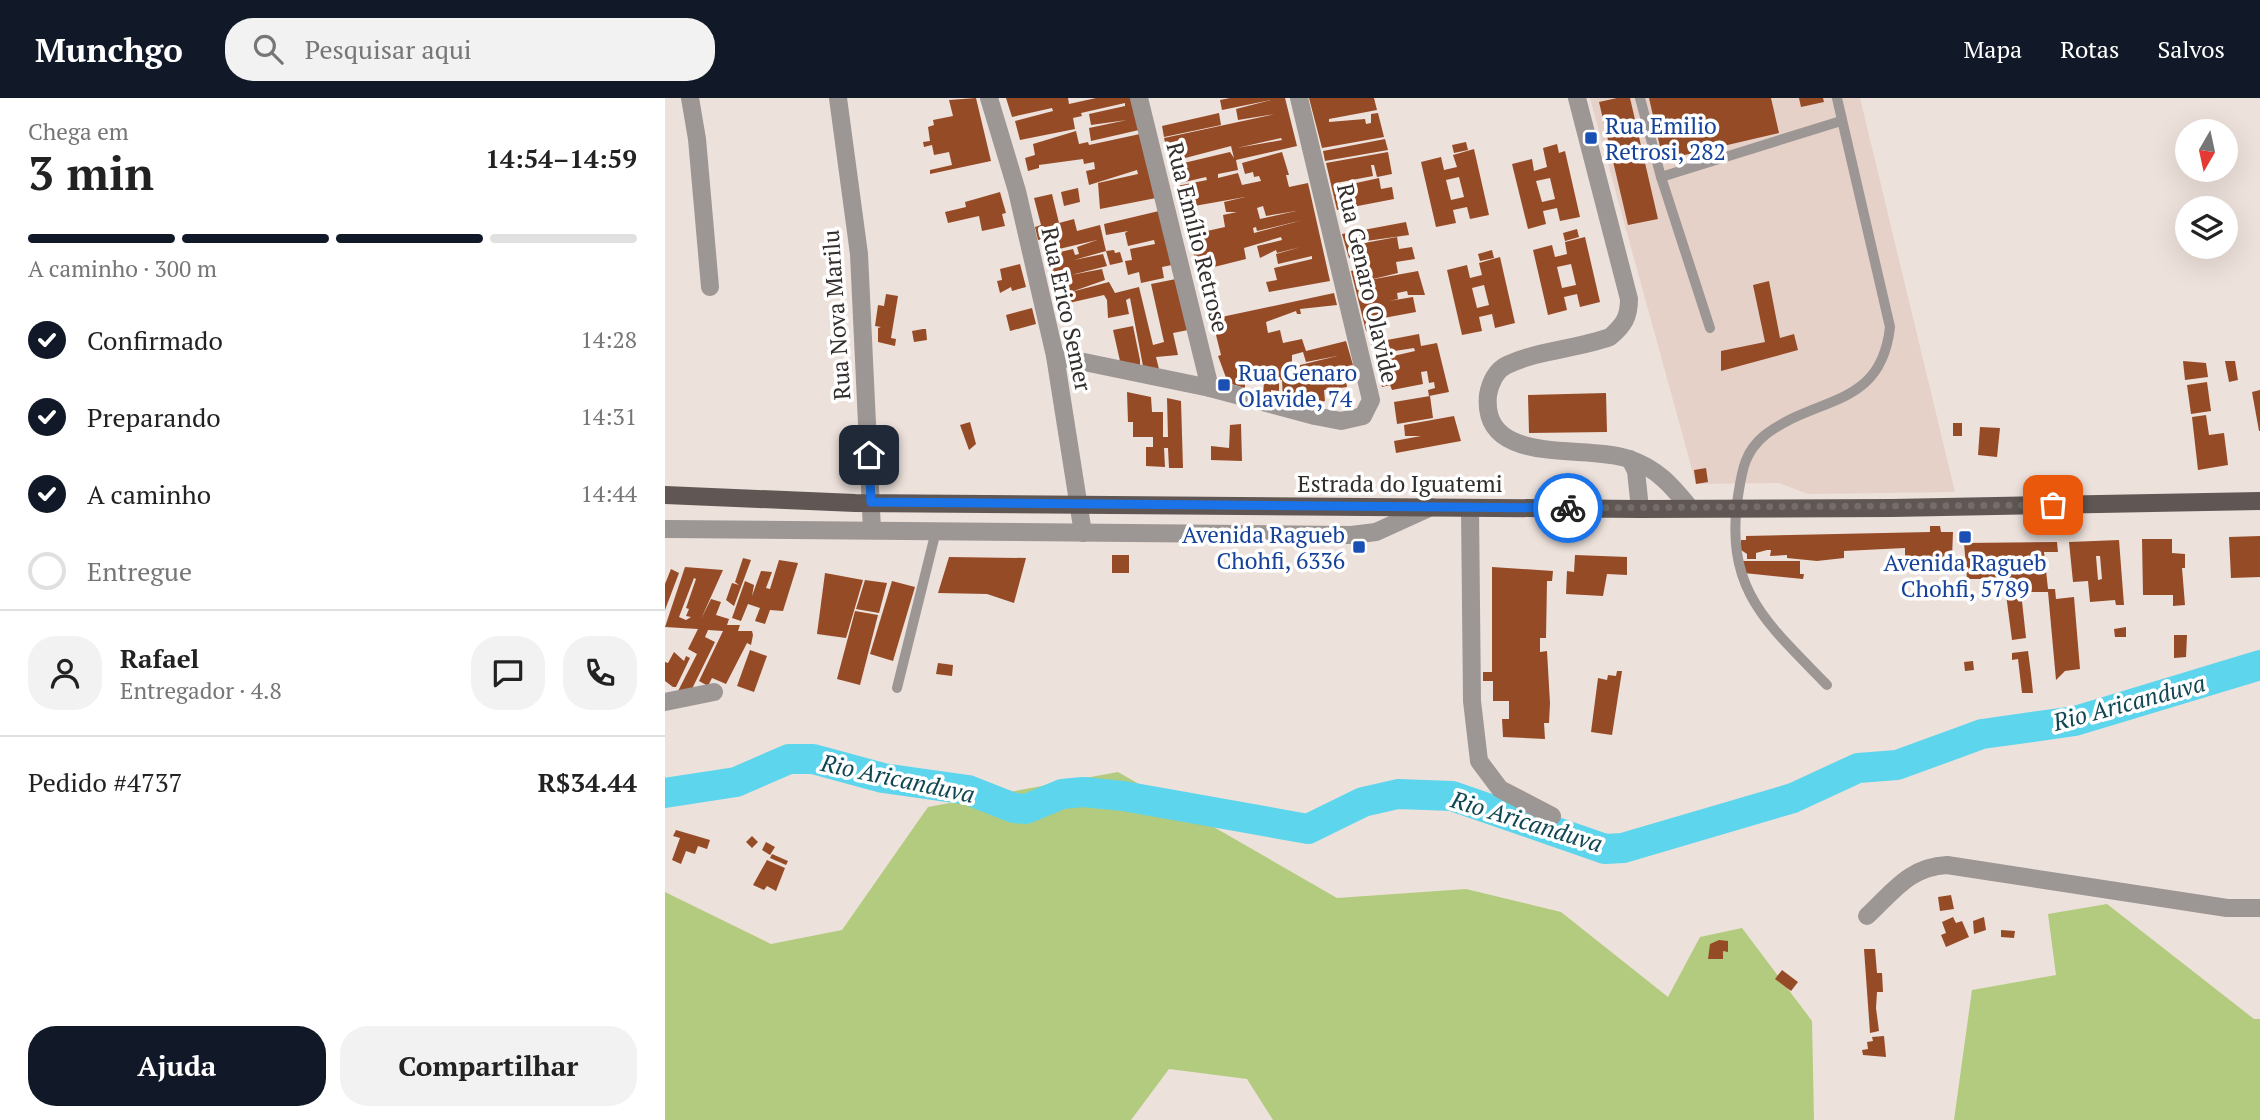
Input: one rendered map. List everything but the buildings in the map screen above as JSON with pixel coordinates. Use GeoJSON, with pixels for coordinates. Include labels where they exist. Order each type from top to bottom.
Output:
{"type":"FeatureCollection","features":[{"type":"Feature","properties":{"kind":"main road","name":"Estrada do Iguatemi"},"geometry":{"type":"LineString","coordinates":[[665,495],[871,502],[1640,509],[1892,508],[2260,501]]}},
{"type":"Feature","properties":{"kind":"street"},"geometry":{"type":"LineString","coordinates":[[691,98],[710,287]]}},
{"type":"Feature","properties":{"kind":"street","name":"Rua Nova Marilu"},"geometry":{"type":"LineString","coordinates":[[838,98],[859,254],[872,530]]}},
{"type":"Feature","properties":{"kind":"street","name":"Rua Erico Semer"},"geometry":{"type":"LineString","coordinates":[[989,98],[1017,191],[1055,356],[1083,533]]}},
{"type":"Feature","properties":{"kind":"street","name":"Rua Emílio Retrose"},"geometry":{"type":"LineString","coordinates":[[1139,98],[1210,388]]}},
{"type":"Feature","properties":{"kind":"street","name":"Rua Genaro Olavide"},"geometry":{"type":"LineString","coordinates":[[1055,356],[1210,388],[1341,421],[1355,420],[1368,410],[1371,400],[1299,98]]}},
{"type":"Feature","properties":{"kind":"street"},"geometry":{"type":"LineString","coordinates":[[1577,98],[1629,299],[1629,313],[1623,326],[1610,337],[1506,365],[1492,382],[1489,410],[1499,434],[1523,446],[1605,452],[1651,467],[1666,479],[1690,508]]}},
{"type":"Feature","properties":{"kind":"street"},"geometry":{"type":"LineString","coordinates":[[1630,459],[1636,471],[1640,509]]}},
{"type":"Feature","properties":{"kind":"street"},"geometry":{"type":"LineString","coordinates":[[665,529],[1351,535],[1376,532],[1431,507]]}},
{"type":"Feature","properties":{"kind":"street"},"geometry":{"type":"LineString","coordinates":[[1470,508],[1472,701],[1479,761],[1500,789],[1552,816]]}},
{"type":"Feature","properties":{"kind":"street"},"geometry":{"type":"LineString","coordinates":[[665,702],[714,692]]}},
{"type":"Feature","properties":{"kind":"street"},"geometry":{"type":"LineString","coordinates":[[1867,916],[1913,872],[1927,866],[1947,864],[2227,908],[2260,908]]}},
{"type":"Feature","properties":{"kind":"lane"},"geometry":{"type":"LineString","coordinates":[[1640,98],[1661,177],[1710,328]]}},
{"type":"Feature","properties":{"kind":"lane"},"geometry":{"type":"LineString","coordinates":[[1827,685],[1754,604],[1740,574],[1737,507],[1745,459],[1751,447],[1768,433],[1854,391],[1873,378],[1882,364],[1888,346],[1890,327],[1837,98]]}},
{"type":"Feature","properties":{"kind":"lane"},"geometry":{"type":"LineString","coordinates":[[1661,177],[1841,121]]}},
{"type":"Feature","properties":{"kind":"lane"},"geometry":{"type":"LineString","coordinates":[[897,688],[936,531]]}},
{"type":"Feature","properties":{"kind":"shaded area"},"geometry":{"type":"Polygon","coordinates":[[[1590,98],[1860,98],[1955,492],[1808,494],[1779,483],[1696,484],[1590,98]]]}},
{"type":"Feature","properties":{"kind":"green space"},"geometry":{"type":"Polygon","coordinates":[[[1118,772],[1337,898],[1466,889],[1561,912],[1668,997],[1700,937],[1742,928],[1812,1021],[1814,1120],[1273,1120],[1247,1079],[1169,1069],[1131,1120],[665,1120],[665,892],[771,944],[842,930],[928,807],[1118,772]]]}},
{"type":"Feature","properties":{"kind":"green space"},"geometry":{"type":"Polygon","coordinates":[[[2107,904],[2254,1019],[2260,1019],[2260,1120],[1954,1120],[1972,990],[2056,975],[2048,914],[2107,904]]]}},
{"type":"Feature","properties":{"kind":"waterway","name":"Rio Aricanduva"},"geometry":{"type":"LineString","coordinates":[[665,793],[736,782],[789,759],[813,759],[883,778],[968,790],[1014,808],[1026,809],[1062,794],[1083,792],[1123,796],[1308,829],[1363,802],[1398,794],[1452,796],[1605,849],[1623,848],[1793,798],[1858,768],[1897,765],[1982,734],[2075,721],[2260,665]]}},
{"type":"Feature","properties":{"kind":"way so far"},"geometry":{"type":"LineString","coordinates":[[1568,508],[2053,505]]}},
{"type":"Feature","properties":{"kind":"place","name":"Rua Emilio Retrosi, 282"},"geometry":{"type":"Point","coordinates":[1591,138]}},
{"type":"Feature","properties":{"kind":"place","name":"Rua Genaro Olavide, 74"},"geometry":{"type":"Point","coordinates":[1224,385]}},
{"type":"Feature","properties":{"kind":"place","name":"Avenida Ragueb Chohfi, 5789"},"geometry":{"type":"Point","coordinates":[1965,537]}},
{"type":"Feature","properties":{"kind":"place","name":"Avenida Ragueb Chohfi, 6336"},"geometry":{"type":"Point","coordinates":[1359,547]}},
{"type":"Feature","properties":{"kind":"route"},"geometry":{"type":"LineString","coordinates":[[869,455],[871,502],[1568,508]]}}]}
